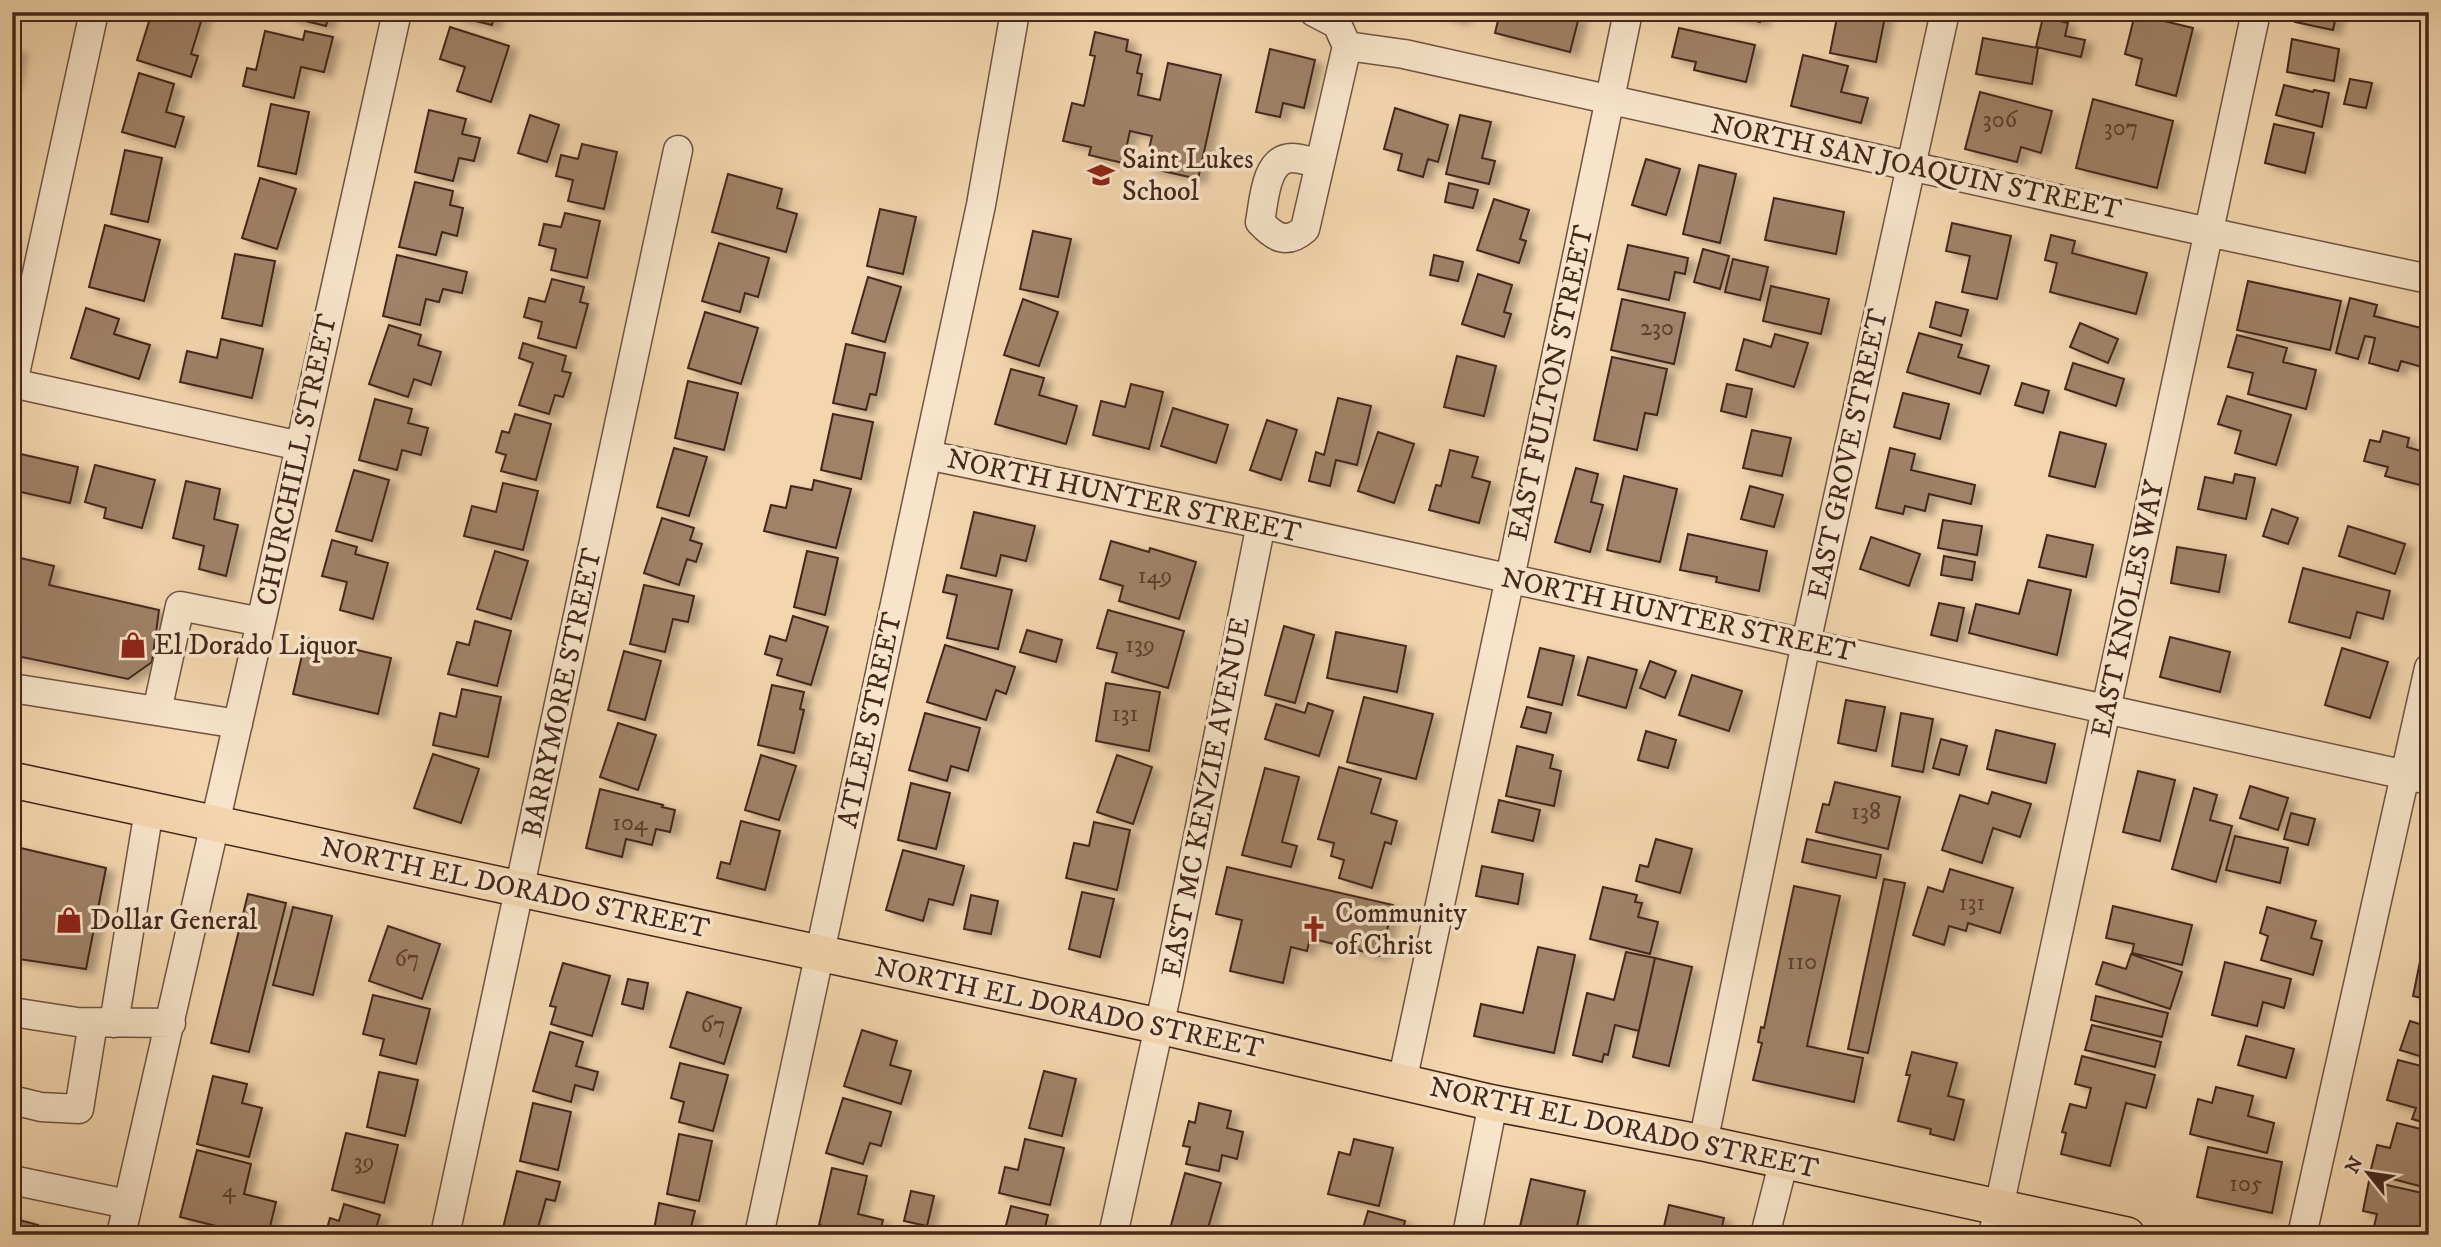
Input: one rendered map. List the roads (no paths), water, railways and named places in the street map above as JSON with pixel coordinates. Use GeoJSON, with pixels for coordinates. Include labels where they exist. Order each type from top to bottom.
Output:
{"type":"FeatureCollection","features":[{"type":"Feature","properties":{"kind":"main road","name":"NORTH EL DORADO STREET"},"geometry":{"type":"LineString","coordinates":[[12,780],[1159,1026],[1493,1103],[1784,1160],[1996,1221],[2127,1235]]}},
{"type":"Feature","properties":{"kind":"street"},"geometry":{"type":"LineString","coordinates":[[94,12],[12,383],[300,446]]}},
{"type":"Feature","properties":{"kind":"street","name":"CHURCHILL STREET"},"geometry":{"type":"LineString","coordinates":[[121,1235],[171,1023],[397,12]]}},
{"type":"Feature","properties":{"kind":"street","name":"ATLEE STREET"},"geometry":{"type":"LineString","coordinates":[[759,1235],[981,205],[1015,12]]}},
{"type":"Feature","properties":{"kind":"street"},"geometry":{"type":"LineString","coordinates":[[1314,12],[1337,24],[1347,46],[1320,164]]}},
{"type":"Feature","properties":{"kind":"street","name":"EAST FULTON STREET"},"geometry":{"type":"LineString","coordinates":[[1402,1082],[1628,12]]}},
{"type":"Feature","properties":{"kind":"street","name":"EAST GROVE STREET"},"geometry":{"type":"LineString","coordinates":[[1703,1143],[1806,643],[1945,12]]}},
{"type":"Feature","properties":{"kind":"street","name":"EAST KNOLES WAY"},"geometry":{"type":"LineString","coordinates":[[1996,1221],[2256,12]]}},
{"type":"Feature","properties":{"kind":"street","name":"NORTH SAN JOAQUIN STREET"},"geometry":{"type":"LineString","coordinates":[[1347,46],[1404,54],[2429,279]]}},
{"type":"Feature","properties":{"kind":"street","name":"BARRYMORE STREET"},"geometry":{"type":"LineString","coordinates":[[445,1235],[678,150]]}},
{"type":"Feature","properties":{"kind":"street","name":"NORTH HUNTER STREET"},"geometry":{"type":"LineString","coordinates":[[927,455],[1261,524],[2417,777]]}},
{"type":"Feature","properties":{"kind":"street","name":"EAST MC KENZIE AVENUE"},"geometry":{"type":"LineString","coordinates":[[1113,1235],[1159,1026],[1261,524]]}},
{"type":"Feature","properties":{"kind":"street"},"geometry":{"type":"LineString","coordinates":[[156,711],[180,606],[261,622]]}},
{"type":"Feature","properties":{"kind":"street"},"geometry":{"type":"LineString","coordinates":[[2302,1235],[2417,777],[2429,668]]}},
{"type":"Feature","properties":{"kind":"street"},"geometry":{"type":"LineString","coordinates":[[12,688],[238,724]]}},
{"type":"Feature","properties":{"kind":"street"},"geometry":{"type":"LineString","coordinates":[[12,1100],[41,1107],[79,1109],[103,1023],[149,810]]}},
{"type":"Feature","properties":{"kind":"street"},"geometry":{"type":"LineString","coordinates":[[12,1012],[77,1022],[171,1023]]}},
{"type":"Feature","properties":{"kind":"street"},"geometry":{"type":"LineString","coordinates":[[1467,1235],[1493,1103]]}},
{"type":"Feature","properties":{"kind":"street"},"geometry":{"type":"LineString","coordinates":[[1765,1235],[1784,1160]]}},
{"type":"Feature","properties":{"kind":"street"},"geometry":{"type":"LineString","coordinates":[[12,1180],[127,1204]]}},
{"type":"Feature","properties":{"kind":"place","name":"Saint Lukes School"},"geometry":{"type":"Point","coordinates":[1101,175]}},
{"type":"Feature","properties":{"kind":"place","name":"El Dorado Liquor"},"geometry":{"type":"Point","coordinates":[133,645]}},
{"type":"Feature","properties":{"kind":"place","name":"Dollar General"},"geometry":{"type":"Point","coordinates":[69,920]}},
{"type":"Feature","properties":{"kind":"place","name":"Community of Christ"},"geometry":{"type":"Point","coordinates":[1314,929]}}]}
